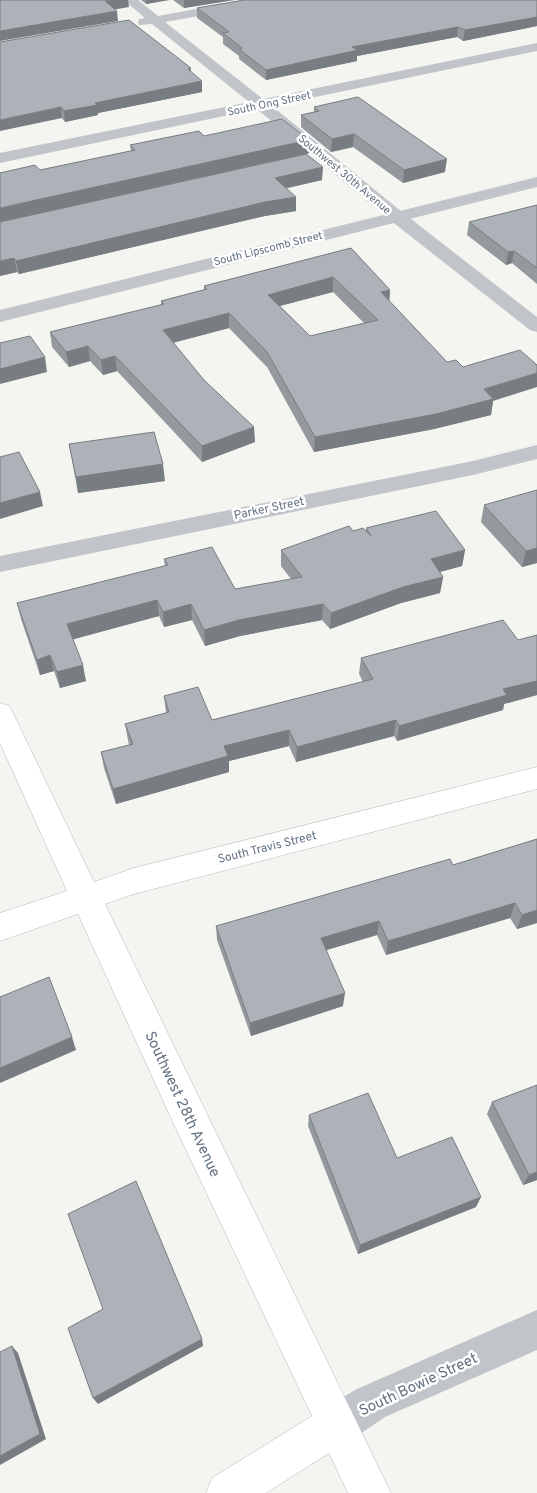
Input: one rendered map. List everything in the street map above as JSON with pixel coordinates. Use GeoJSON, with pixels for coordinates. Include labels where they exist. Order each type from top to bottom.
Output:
{"type":"FeatureCollection","features":[{"type":"Feature","properties":{"kind":"main road","name":"Southwest 28th Avenue"},"geometry":{"type":"LineString","coordinates":[[0,713],[188,1115],[370,1493]]}},
{"type":"Feature","properties":{"kind":"main road","name":"South Travis Street"},"geometry":{"type":"LineString","coordinates":[[0,927],[86,896],[144,878],[537,778]]}},
{"type":"Feature","properties":{"kind":"main road","name":"South Bowie Street"},"geometry":{"type":"LineString","coordinates":[[227,1493],[336,1424]]}},
{"type":"Feature","properties":{"kind":"street","name":"Southwest 30th Avenue"},"geometry":{"type":"LineString","coordinates":[[130,0],[325,156],[396,216],[537,326]]}},
{"type":"Feature","properties":{"kind":"street"},"geometry":{"type":"LineString","coordinates":[[126,25],[266,0]]}},
{"type":"Feature","properties":{"kind":"street","name":"South Ong Street"},"geometry":{"type":"LineString","coordinates":[[0,158],[537,47]]}},
{"type":"Feature","properties":{"kind":"street"},"geometry":{"type":"LineString","coordinates":[[306,160],[325,156]]}},
{"type":"Feature","properties":{"kind":"street","name":"South Lipscomb Street"},"geometry":{"type":"LineString","coordinates":[[0,316],[537,182]]}},
{"type":"Feature","properties":{"kind":"street","name":"Parker Street"},"geometry":{"type":"LineString","coordinates":[[0,564],[474,468],[537,452]]}},
{"type":"Feature","properties":{"kind":"street","name":"South Bowie Street"},"geometry":{"type":"LineString","coordinates":[[336,1424],[372,1403],[537,1330]]}},
{"type":"Feature","properties":{"kind":"building"},"geometry":{"type":"Polygon","coordinates":[[[0,0],[112,0],[105,1],[117,11],[0,31],[0,0]]]}},
{"type":"Feature","properties":{"kind":"building"},"geometry":{"type":"Polygon","coordinates":[[[244,0],[537,0],[537,17],[465,30],[458,27],[352,47],[358,50],[266,70],[239,49],[242,48],[223,33],[229,32],[197,8],[244,0]]]}},
{"type":"Feature","properties":{"kind":"building"},"geometry":{"type":"Polygon","coordinates":[[[129,20],[191,68],[188,69],[202,81],[95,103],[97,105],[64,111],[61,107],[0,120],[0,42],[129,20]]]}},
{"type":"Feature","properties":{"kind":"building"},"geometry":{"type":"Polygon","coordinates":[[[358,97],[447,159],[404,170],[354,134],[332,139],[301,115],[319,111],[314,107],[358,97]]]}},
{"type":"Feature","properties":{"kind":"building"},"geometry":{"type":"Polygon","coordinates":[[[282,119],[309,140],[0,208],[0,173],[35,165],[40,170],[135,150],[130,145],[199,131],[204,136],[282,119]]]}},
{"type":"Feature","properties":{"kind":"building"},"geometry":{"type":"Polygon","coordinates":[[[306,154],[323,167],[275,178],[296,197],[265,202],[16,261],[14,258],[0,261],[0,222],[306,154]]]}},
{"type":"Feature","properties":{"kind":"building"},"geometry":{"type":"Polygon","coordinates":[[[537,205],[537,268],[514,251],[508,252],[469,222],[537,205]]]}},
{"type":"Feature","properties":{"kind":"building"},"geometry":{"type":"Polygon","coordinates":[[[351,248],[390,290],[381,292],[447,362],[456,360],[463,367],[520,350],[537,365],[537,373],[484,389],[493,399],[436,414],[315,437],[267,352],[229,313],[163,330],[204,380],[254,427],[202,446],[115,356],[101,360],[88,346],[66,352],[50,332],[164,304],[161,301],[207,289],[204,286],[351,248]],[[333,277],[268,295],[310,336],[378,320],[333,277]]]}},
{"type":"Feature","properties":{"kind":"building"},"geometry":{"type":"Polygon","coordinates":[[[30,336],[45,357],[0,369],[0,343],[30,336]]]}},
{"type":"Feature","properties":{"kind":"building"},"geometry":{"type":"Polygon","coordinates":[[[154,432],[163,464],[76,477],[69,444],[154,432]]]}},
{"type":"Feature","properties":{"kind":"building"},"geometry":{"type":"Polygon","coordinates":[[[19,452],[40,492],[0,503],[0,457],[19,452]]]}},
{"type":"Feature","properties":{"kind":"building"},"geometry":{"type":"Polygon","coordinates":[[[537,490],[537,548],[526,551],[484,505],[537,490]]]}},
{"type":"Feature","properties":{"kind":"building"},"geometry":{"type":"Polygon","coordinates":[[[436,511],[465,550],[431,559],[443,577],[403,587],[331,613],[323,604],[239,620],[204,630],[191,604],[163,612],[157,600],[67,624],[83,665],[57,672],[50,655],[37,660],[17,603],[168,565],[164,559],[212,547],[235,589],[302,577],[281,550],[349,526],[353,531],[363,528],[371,536],[366,528],[436,511]]]}},
{"type":"Feature","properties":{"kind":"building"},"geometry":{"type":"Polygon","coordinates":[[[503,620],[518,640],[537,635],[537,681],[503,689],[507,695],[399,726],[396,720],[297,747],[289,730],[224,746],[228,756],[113,789],[101,752],[133,744],[125,724],[169,712],[164,696],[198,687],[212,720],[373,679],[361,658],[503,620]]]}},
{"type":"Feature","properties":{"kind":"building"},"geometry":{"type":"Polygon","coordinates":[[[537,839],[537,910],[522,915],[515,903],[388,941],[379,921],[321,938],[345,993],[250,1023],[216,926],[450,859],[453,865],[537,839]]]}},
{"type":"Feature","properties":{"kind":"building"},"geometry":{"type":"Polygon","coordinates":[[[49,977],[72,1037],[0,1068],[0,997],[49,977]]]}},
{"type":"Feature","properties":{"kind":"building"},"geometry":{"type":"Polygon","coordinates":[[[537,1085],[537,1172],[529,1175],[492,1102],[537,1085]]]}},
{"type":"Feature","properties":{"kind":"building"},"geometry":{"type":"Polygon","coordinates":[[[368,1093],[397,1158],[452,1137],[481,1197],[360,1245],[309,1115],[368,1093]]]}},
{"type":"Feature","properties":{"kind":"building"},"geometry":{"type":"Polygon","coordinates":[[[136,1181],[202,1339],[93,1398],[68,1328],[103,1309],[68,1214],[136,1181]]]}},
{"type":"Feature","properties":{"kind":"building"},"geometry":{"type":"Polygon","coordinates":[[[12,1346],[40,1434],[0,1456],[0,1352],[12,1346]]]}}]}
